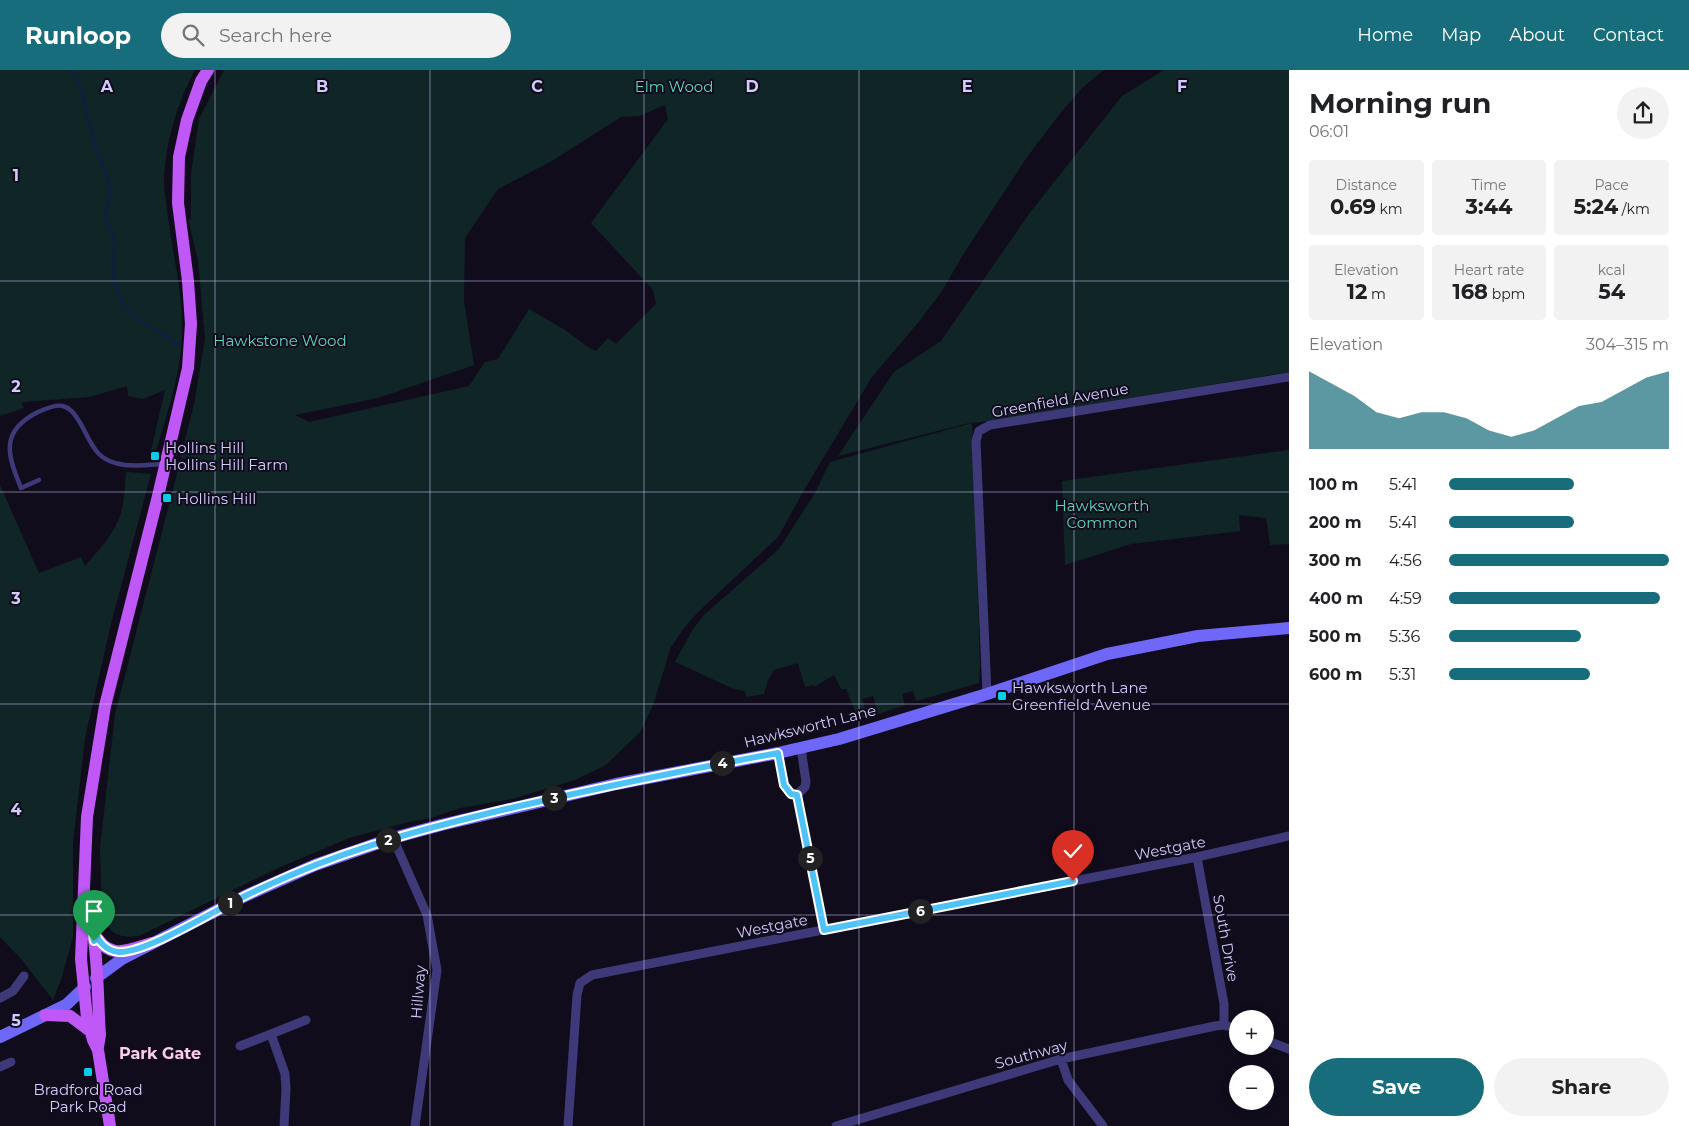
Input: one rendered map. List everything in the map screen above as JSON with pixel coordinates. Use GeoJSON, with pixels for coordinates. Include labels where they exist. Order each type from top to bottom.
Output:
{"type":"FeatureCollection","features":[{"type":"Feature","properties":{"kind":"main road"},"geometry":{"type":"LineString","coordinates":[[110,1126],[98,1050],[90,1031],[81,958],[86,817],[105,706],[166,464],[188,368],[191,324],[188,281],[178,203],[179,158],[186,120],[201,81],[208,70]]}},
{"type":"Feature","properties":{"kind":"main road"},"geometry":{"type":"LineString","coordinates":[[84,896],[92,929],[100,1035],[98,1050]]}},
{"type":"Feature","properties":{"kind":"main road"},"geometry":{"type":"LineString","coordinates":[[92,929],[99,942],[114,951],[121,952],[152,943]]}},
{"type":"Feature","properties":{"kind":"main road"},"geometry":{"type":"LineString","coordinates":[[85,987],[96,978]]}},
{"type":"Feature","properties":{"kind":"main road"},"geometry":{"type":"LineString","coordinates":[[45,1015],[70,1016],[90,1031]]}},
{"type":"Feature","properties":{"kind":"street","name":"Greenfield Avenue"},"geometry":{"type":"LineString","coordinates":[[987,694],[976,441],[979,430],[990,425],[1289,376]]}},
{"type":"Feature","properties":{"kind":"street","name":"Hawksworth Lane"},"geometry":{"type":"LineString","coordinates":[[96,978],[116,963],[152,943],[245,896],[315,865],[393,838],[616,784],[778,753],[839,739],[987,694],[1107,654],[1198,636],[1289,628]]}},
{"type":"Feature","properties":{"kind":"street"},"geometry":{"type":"LineString","coordinates":[[797,795],[805,787],[806,782],[800,748]]}},
{"type":"Feature","properties":{"kind":"street"},"geometry":{"type":"LineString","coordinates":[[778,753],[784,785],[791,794],[797,795]]}},
{"type":"Feature","properties":{"kind":"street"},"geometry":{"type":"LineString","coordinates":[[797,795],[824,930]]}},
{"type":"Feature","properties":{"kind":"street","name":"Westgate"},"geometry":{"type":"LineString","coordinates":[[568,1126],[576,995],[580,983],[592,975],[1197,857],[1289,836]]}},
{"type":"Feature","properties":{"kind":"street","name":"Hillway"},"geometry":{"type":"LineString","coordinates":[[393,838],[427,915],[437,970],[415,1126]]}},
{"type":"Feature","properties":{"kind":"street","name":"South Drive"},"geometry":{"type":"LineString","coordinates":[[1197,857],[1224,1004],[1224,1025]]}},
{"type":"Feature","properties":{"kind":"street"},"geometry":{"type":"LineString","coordinates":[[0,998],[13,991],[24,976]]}},
{"type":"Feature","properties":{"kind":"street"},"geometry":{"type":"LineString","coordinates":[[0,1037],[66,1005],[85,987]]}},
{"type":"Feature","properties":{"kind":"street"},"geometry":{"type":"LineString","coordinates":[[240,1046],[306,1020]]}},
{"type":"Feature","properties":{"kind":"street","name":"Southway"},"geometry":{"type":"LineString","coordinates":[[836,1126],[1061,1059],[1214,1026],[1229,1026]]}},
{"type":"Feature","properties":{"kind":"street"},"geometry":{"type":"LineString","coordinates":[[271,1034],[285,1074],[284,1126]]}},
{"type":"Feature","properties":{"kind":"street"},"geometry":{"type":"LineString","coordinates":[[1274,1043],[1289,1049]]}},
{"type":"Feature","properties":{"kind":"street"},"geometry":{"type":"LineString","coordinates":[[1061,1059],[1068,1080],[1103,1126]]}},
{"type":"Feature","properties":{"kind":"street"},"geometry":{"type":"LineString","coordinates":[[0,1067],[11,1062]]}},
{"type":"Feature","properties":{"kind":"lane"},"geometry":{"type":"LineString","coordinates":[[39,480],[21,488],[9,459],[8,449],[11,434],[23,421],[42,410],[59,405],[71,410],[100,456],[123,465],[166,464]]}},
{"type":"Feature","properties":{"kind":"green space"},"geometry":{"type":"Polygon","coordinates":[[[0,70],[195,70],[173,124],[165,168],[165,192],[182,311],[182,343],[173,393],[154,459],[149,459],[165,390],[143,399],[128,396],[127,386],[89,397],[23,402],[21,403],[24,408],[0,416],[0,70]]]}},
{"type":"Feature","properties":{"kind":"green space"},"geometry":{"type":"Polygon","coordinates":[[[224,70],[1104,70],[1083,87],[1027,157],[964,253],[942,291],[872,377],[778,537],[697,613],[684,628],[671,647],[653,705],[641,731],[606,765],[575,780],[512,799],[460,808],[431,818],[349,838],[276,869],[139,936],[121,936],[113,932],[102,918],[100,848],[115,714],[178,470],[192,471],[192,459],[180,458],[194,405],[205,339],[198,260],[188,220],[191,219],[191,174],[199,119],[224,70]],[[665,105],[639,116],[621,117],[552,161],[498,189],[465,238],[464,301],[474,365],[378,398],[295,415],[309,422],[469,386],[485,362],[498,359],[529,309],[596,351],[608,338],[616,344],[656,304],[653,290],[591,223],[668,119],[665,105]]]}},
{"type":"Feature","properties":{"kind":"green space"},"geometry":{"type":"Polygon","coordinates":[[[1164,70],[1289,70],[1289,372],[973,422],[838,456],[894,372],[941,341],[1029,214],[1122,96],[1164,70]]]}},
{"type":"Feature","properties":{"kind":"green space"},"geometry":{"type":"Polygon","coordinates":[[[972,423],[980,663],[979,683],[916,701],[913,691],[902,694],[905,705],[878,714],[873,696],[862,699],[868,716],[859,720],[846,689],[841,689],[834,675],[814,687],[813,685],[805,687],[798,663],[774,670],[768,680],[764,694],[746,697],[745,691],[734,689],[675,662],[693,629],[705,614],[779,549],[815,493],[830,462],[972,423]]]}},
{"type":"Feature","properties":{"kind":"green space","name":"Hawksworth Common"},"geometry":{"type":"Polygon","coordinates":[[[1289,450],[1289,544],[1270,545],[1266,518],[1239,515],[1240,531],[1131,544],[1065,565],[1062,481],[1289,450]]]}},
{"type":"Feature","properties":{"kind":"green space"},"geometry":{"type":"Polygon","coordinates":[[[126,472],[151,474],[111,624],[85,738],[73,843],[73,936],[62,977],[53,1000],[22,960],[0,937],[0,485],[39,573],[81,557],[85,566],[109,537],[118,521],[124,499],[126,472]]]}},
{"type":"Feature","properties":{"kind":"waterway"},"geometry":{"type":"LineString","coordinates":[[70,70],[83,92],[96,149],[108,178],[110,194],[105,216],[115,241],[113,279],[117,291],[123,304],[142,322],[179,346]]}},
{"type":"Feature","properties":{"kind":"place","name":"Hollins Hill Hollins Hill Farm"},"geometry":{"type":"Point","coordinates":[155,456]}},
{"type":"Feature","properties":{"kind":"place","name":"Hollins Hill"},"geometry":{"type":"Point","coordinates":[167,498]}},
{"type":"Feature","properties":{"kind":"place","name":"Hawksworth Lane Greenfield Avenue"},"geometry":{"type":"Point","coordinates":[1002,696]}},
{"type":"Feature","properties":{"kind":"place","name":"Bradford Road Park Road"},"geometry":{"type":"Point","coordinates":[88,1072]}},
{"type":"Feature","properties":{"kind":"district","name":"Park Gate"},"geometry":{"type":"Point","coordinates":[160,1053]}},
{"type":"Feature","properties":{"kind":"route"},"geometry":{"type":"LineString","coordinates":[[94,941],[92,929],[99,942],[114,951],[121,952],[152,943],[245,896],[315,865],[393,838],[616,784],[778,753],[784,785],[787,791],[797,795],[824,930],[1073,881]]}},
{"type":"Feature","properties":{"kind":"park label","name":"Elm Wood"},"geometry":{"type":"Point","coordinates":[674,86]}},
{"type":"Feature","properties":{"kind":"park label","name":"Hawkstone Wood"},"geometry":{"type":"Point","coordinates":[280,340]}}]}
